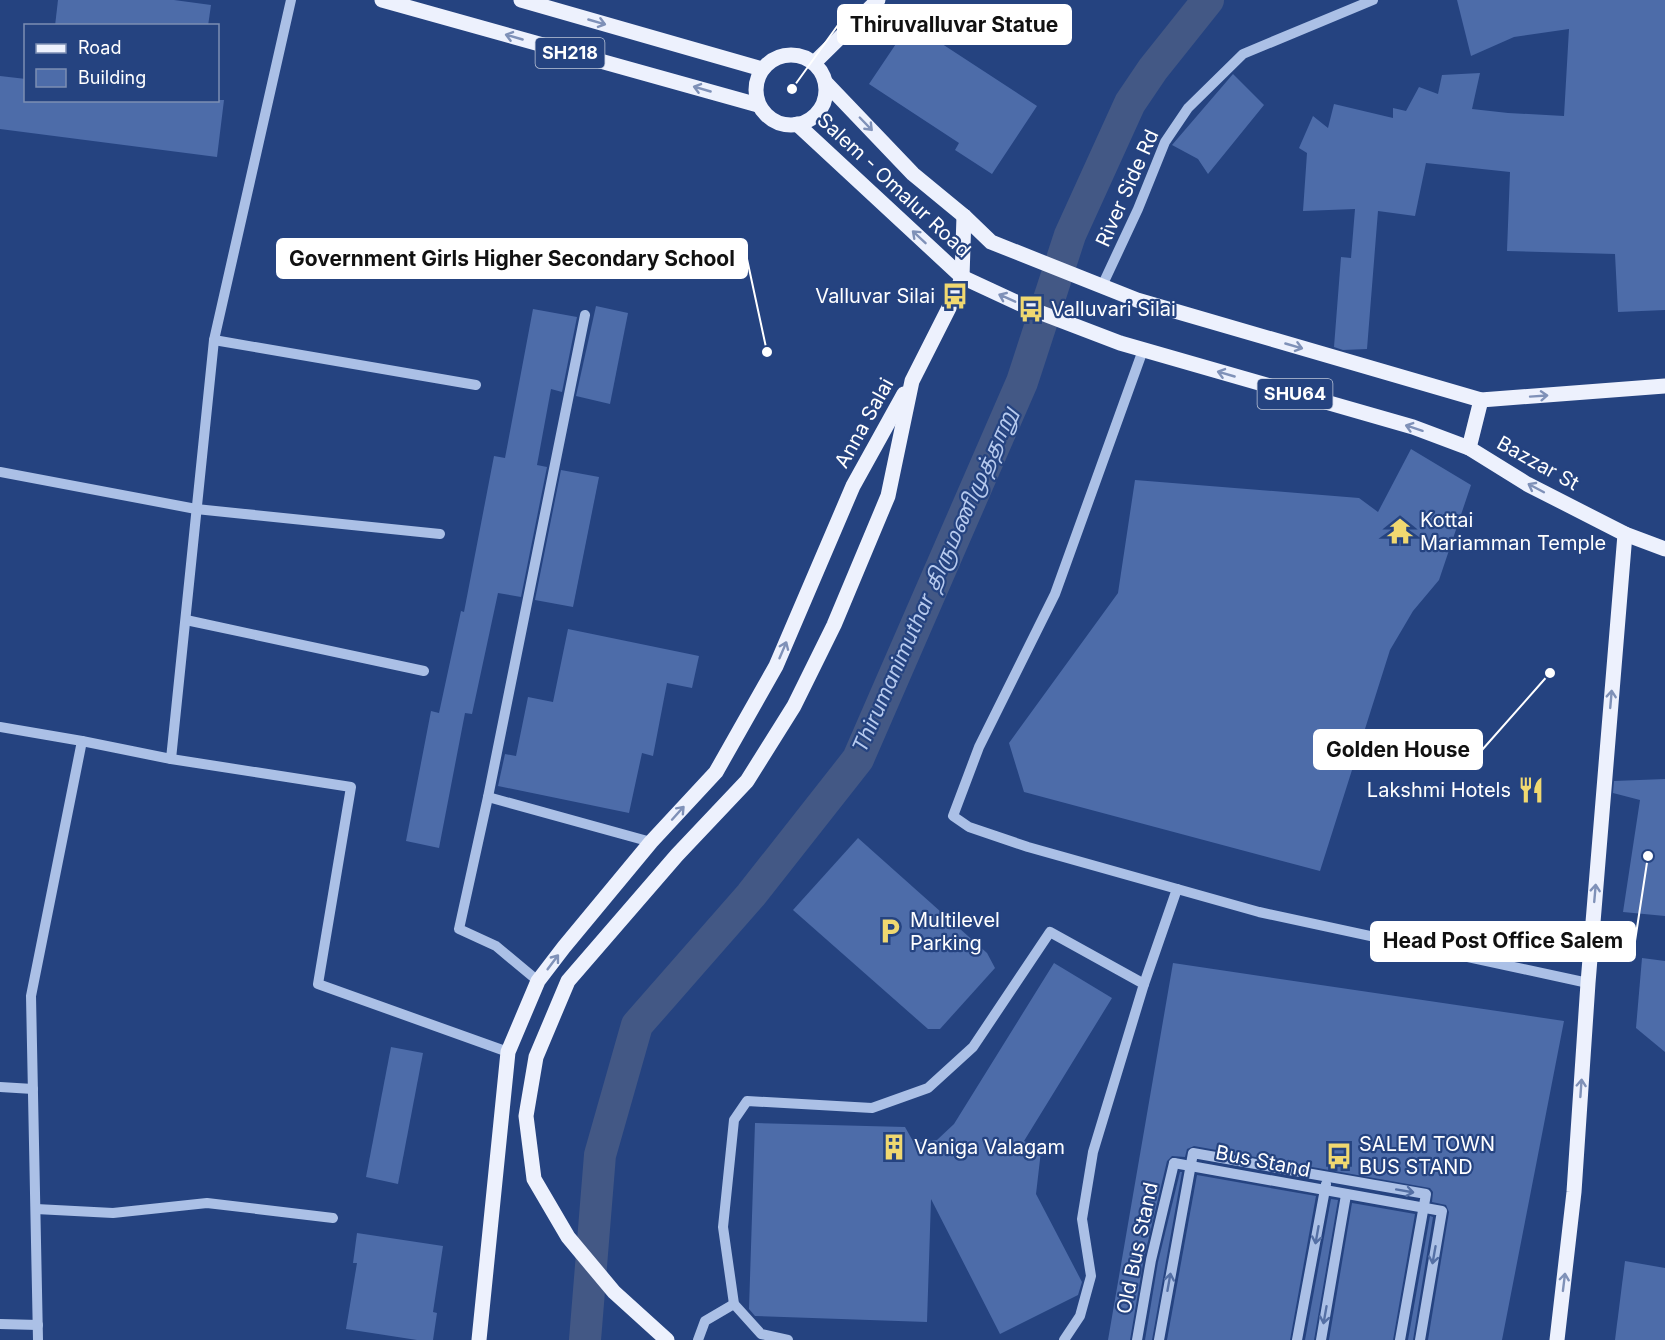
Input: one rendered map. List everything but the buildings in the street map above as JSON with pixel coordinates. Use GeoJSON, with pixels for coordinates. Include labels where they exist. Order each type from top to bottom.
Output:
{"type":"FeatureCollection","features":[{"type":"Feature","properties":{"kind":"main road","name":"SH218"},"geometry":{"type":"LineString","coordinates":[[382,0],[758,105]]}},
{"type":"Feature","properties":{"kind":"main road","name":"SH218"},"geometry":{"type":"LineString","coordinates":[[521,0],[762,69]]}},
{"type":"Feature","properties":{"kind":"main road"},"geometry":{"type":"LineString","coordinates":[[814,63],[878,0]]}},
{"type":"Feature","properties":{"kind":"main road"},"geometry":{"type":"LineString","coordinates":[[826,82],[823,105],[807,122],[784,124],[773,120],[758,105],[757,80],[762,69],[781,56],[804,57],[814,63],[826,82],[913,174],[964,216],[991,242],[1137,300],[1481,400],[1665,386]]}},
{"type":"Feature","properties":{"kind":"main road","name":"Salem - Omalur Road"},"geometry":{"type":"LineString","coordinates":[[797,124],[962,277]]}},
{"type":"Feature","properties":{"kind":"main road"},"geometry":{"type":"LineString","coordinates":[[667,1340],[614,1292],[568,1237],[534,1179],[526,1116],[536,1057],[568,981],[677,855],[747,781],[794,706],[834,625],[888,496],[912,381],[955,296],[962,277],[964,216]]}},
{"type":"Feature","properties":{"kind":"main road","name":"SHU64"},"geometry":{"type":"LineString","coordinates":[[962,277],[1031,309],[1120,343],[1413,427],[1468,448]]}},
{"type":"Feature","properties":{"kind":"main road","name":"Anna Salai"},"geometry":{"type":"LineString","coordinates":[[479,1340],[508,1052],[538,981],[651,842],[716,772],[776,666],[853,486],[912,381]]}},
{"type":"Feature","properties":{"kind":"main road","name":"Bazzar St"},"geometry":{"type":"LineString","coordinates":[[1481,400],[1468,448],[1527,484],[1625,534],[1665,549]]}},
{"type":"Feature","properties":{"kind":"main road"},"geometry":{"type":"LineString","coordinates":[[1557,1340],[1574,1192],[1588,983],[1625,534]]}},
{"type":"Feature","properties":{"kind":"street"},"geometry":{"type":"LineString","coordinates":[[171,759],[214,340],[291,0]]}},
{"type":"Feature","properties":{"kind":"street","name":"River Side Rd"},"geometry":{"type":"LineString","coordinates":[[1102,286],[1166,142],[1188,108],[1243,54],[1373,0]]}},
{"type":"Feature","properties":{"kind":"street"},"geometry":{"type":"LineString","coordinates":[[538,981],[496,946],[459,929],[488,797],[585,315]]}},
{"type":"Feature","properties":{"kind":"street"},"geometry":{"type":"LineString","coordinates":[[214,340],[476,385]]}},
{"type":"Feature","properties":{"kind":"street"},"geometry":{"type":"LineString","coordinates":[[1143,350],[1055,594],[979,747],[953,816],[969,827],[1028,847],[1259,912],[1588,983]]}},
{"type":"Feature","properties":{"kind":"street"},"geometry":{"type":"LineString","coordinates":[[0,472],[196,509],[440,534]]}},
{"type":"Feature","properties":{"kind":"street"},"geometry":{"type":"LineString","coordinates":[[186,620],[424,671]]}},
{"type":"Feature","properties":{"kind":"street"},"geometry":{"type":"LineString","coordinates":[[0,727],[171,759],[351,787],[318,984],[508,1052]]}},
{"type":"Feature","properties":{"kind":"street"},"geometry":{"type":"LineString","coordinates":[[38,1340],[31,996],[82,741]]}},
{"type":"Feature","properties":{"kind":"street"},"geometry":{"type":"LineString","coordinates":[[488,797],[651,842]]}},
{"type":"Feature","properties":{"kind":"street"},"geometry":{"type":"LineString","coordinates":[[1064,1340],[1080,1316],[1091,1276],[1082,1219],[1093,1152],[1144,984],[1177,889]]}},
{"type":"Feature","properties":{"kind":"street"},"geometry":{"type":"LineString","coordinates":[[788,1340],[760,1334],[734,1304],[723,1227],[734,1120],[747,1101],[872,1108],[928,1088],[973,1047],[1050,932],[1144,984]]}},
{"type":"Feature","properties":{"kind":"street"},"geometry":{"type":"LineString","coordinates":[[0,1087],[33,1089]]}},
{"type":"Feature","properties":{"kind":"street"},"geometry":{"type":"LineString","coordinates":[[1158,1340],[1193,1153],[1426,1194],[1400,1340]]}},
{"type":"Feature","properties":{"kind":"street","name":"Bus Stand"},"geometry":{"type":"LineString","coordinates":[[1174,1163],[1442,1211],[1420,1340]]}},
{"type":"Feature","properties":{"kind":"street","name":"Old Bus Stand"},"geometry":{"type":"LineString","coordinates":[[1137,1340],[1151,1260],[1174,1163]]}},
{"type":"Feature","properties":{"kind":"street"},"geometry":{"type":"LineString","coordinates":[[1297,1340],[1327,1177]]}},
{"type":"Feature","properties":{"kind":"street"},"geometry":{"type":"LineString","coordinates":[[1321,1340],[1346,1195]]}},
{"type":"Feature","properties":{"kind":"street"},"geometry":{"type":"LineString","coordinates":[[36,1209],[113,1213],[207,1203],[333,1218]]}},
{"type":"Feature","properties":{"kind":"street"},"geometry":{"type":"LineString","coordinates":[[698,1340],[705,1321],[734,1304]]}},
{"type":"Feature","properties":{"kind":"street"},"geometry":{"type":"LineString","coordinates":[[0,1324],[38,1325]]}},
{"type":"Feature","properties":{"kind":"waterway","name":"Thirumanimuthar திருமணிமுத்தாறு"},"geometry":{"type":"LineString","coordinates":[[585,1340],[600,1155],[637,1025],[751,895],[858,759],[1022,382],[1070,235],[1130,103],[1153,69],[1208,0]]}},
{"type":"Feature","properties":{"kind":"place","name":"Thiruvalluvar Statue"},"geometry":{"type":"Point","coordinates":[792,89]}},
{"type":"Feature","properties":{"kind":"place","name":"Valluvar Silai"},"geometry":{"type":"Point","coordinates":[955,296]}},
{"type":"Feature","properties":{"kind":"place","name":"Valluvari Silai"},"geometry":{"type":"Point","coordinates":[1031,309]}},
{"type":"Feature","properties":{"kind":"place","name":"Government Girls Higher Secondary School"},"geometry":{"type":"Point","coordinates":[767,352]}},
{"type":"Feature","properties":{"kind":"place","name":"Kottai Mariamman Temple"},"geometry":{"type":"Point","coordinates":[1400,531]}},
{"type":"Feature","properties":{"kind":"place","name":"Golden House"},"geometry":{"type":"Point","coordinates":[1550,673]}},
{"type":"Feature","properties":{"kind":"place","name":"Lakshmi Hotels"},"geometry":{"type":"Point","coordinates":[1531,790]}},
{"type":"Feature","properties":{"kind":"place","name":"Head Post Office Salem"},"geometry":{"type":"Point","coordinates":[1648,856]}},
{"type":"Feature","properties":{"kind":"place","name":"Multilevel Parking"},"geometry":{"type":"Point","coordinates":[890,931]}},
{"type":"Feature","properties":{"kind":"place","name":"Vaniga Valagam"},"geometry":{"type":"Point","coordinates":[894,1147]}},
{"type":"Feature","properties":{"kind":"place","name":"SALEM TOWN BUS STAND"},"geometry":{"type":"Point","coordinates":[1339,1156]}}]}
